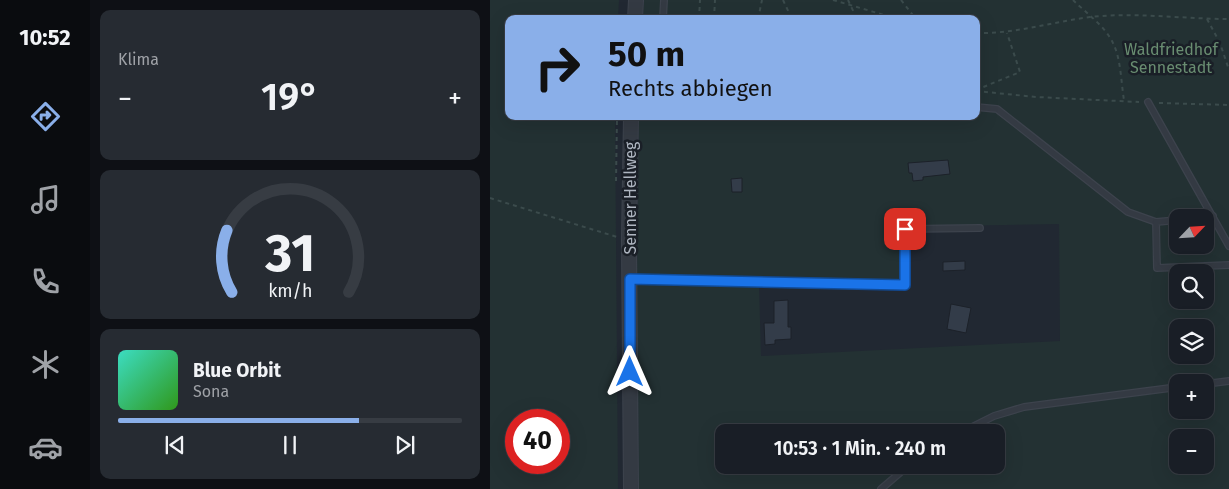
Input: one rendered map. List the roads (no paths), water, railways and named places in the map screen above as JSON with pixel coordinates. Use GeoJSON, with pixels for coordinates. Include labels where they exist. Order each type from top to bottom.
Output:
{"type":"FeatureCollection","features":[{"type":"Feature","properties":{"kind":"street"},"geometry":{"type":"LineString","coordinates":[[635,15],[636,0]]}},
{"type":"Feature","properties":{"kind":"street","name":"Senner Hellweg"},"geometry":{"type":"LineString","coordinates":[[630,489],[629,240],[631,120]]}},
{"type":"Feature","properties":{"kind":"lane"},"geometry":{"type":"LineString","coordinates":[[663,15],[664,0]]}},
{"type":"Feature","properties":{"kind":"lane"},"geometry":{"type":"LineString","coordinates":[[1148,102],[1209,209]]}},
{"type":"Feature","properties":{"kind":"lane"},"geometry":{"type":"LineString","coordinates":[[980,107],[997,109],[1128,212],[1156,222],[1169,221]]}},
{"type":"Feature","properties":{"kind":"lane"},"geometry":{"type":"LineString","coordinates":[[1214,218],[1229,246]]}},
{"type":"Feature","properties":{"kind":"lane"},"geometry":{"type":"LineString","coordinates":[[1156,222],[1157,268],[1229,266]]}},
{"type":"Feature","properties":{"kind":"lane"},"geometry":{"type":"LineString","coordinates":[[630,279],[905,285],[905,229],[980,228]]}},
{"type":"Feature","properties":{"kind":"lane"},"geometry":{"type":"LineString","coordinates":[[1214,383],[1229,381]]}},
{"type":"Feature","properties":{"kind":"lane"},"geometry":{"type":"LineString","coordinates":[[978,424],[994,416],[1024,407],[1169,388]]}},
{"type":"Feature","properties":{"kind":"lane"},"geometry":{"type":"LineString","coordinates":[[881,489],[898,474]]}},
{"type":"Feature","properties":{"kind":"park label","name":"Waldfriedhof Sennestadt"},"geometry":{"type":"Point","coordinates":[1171,58]}}]}
